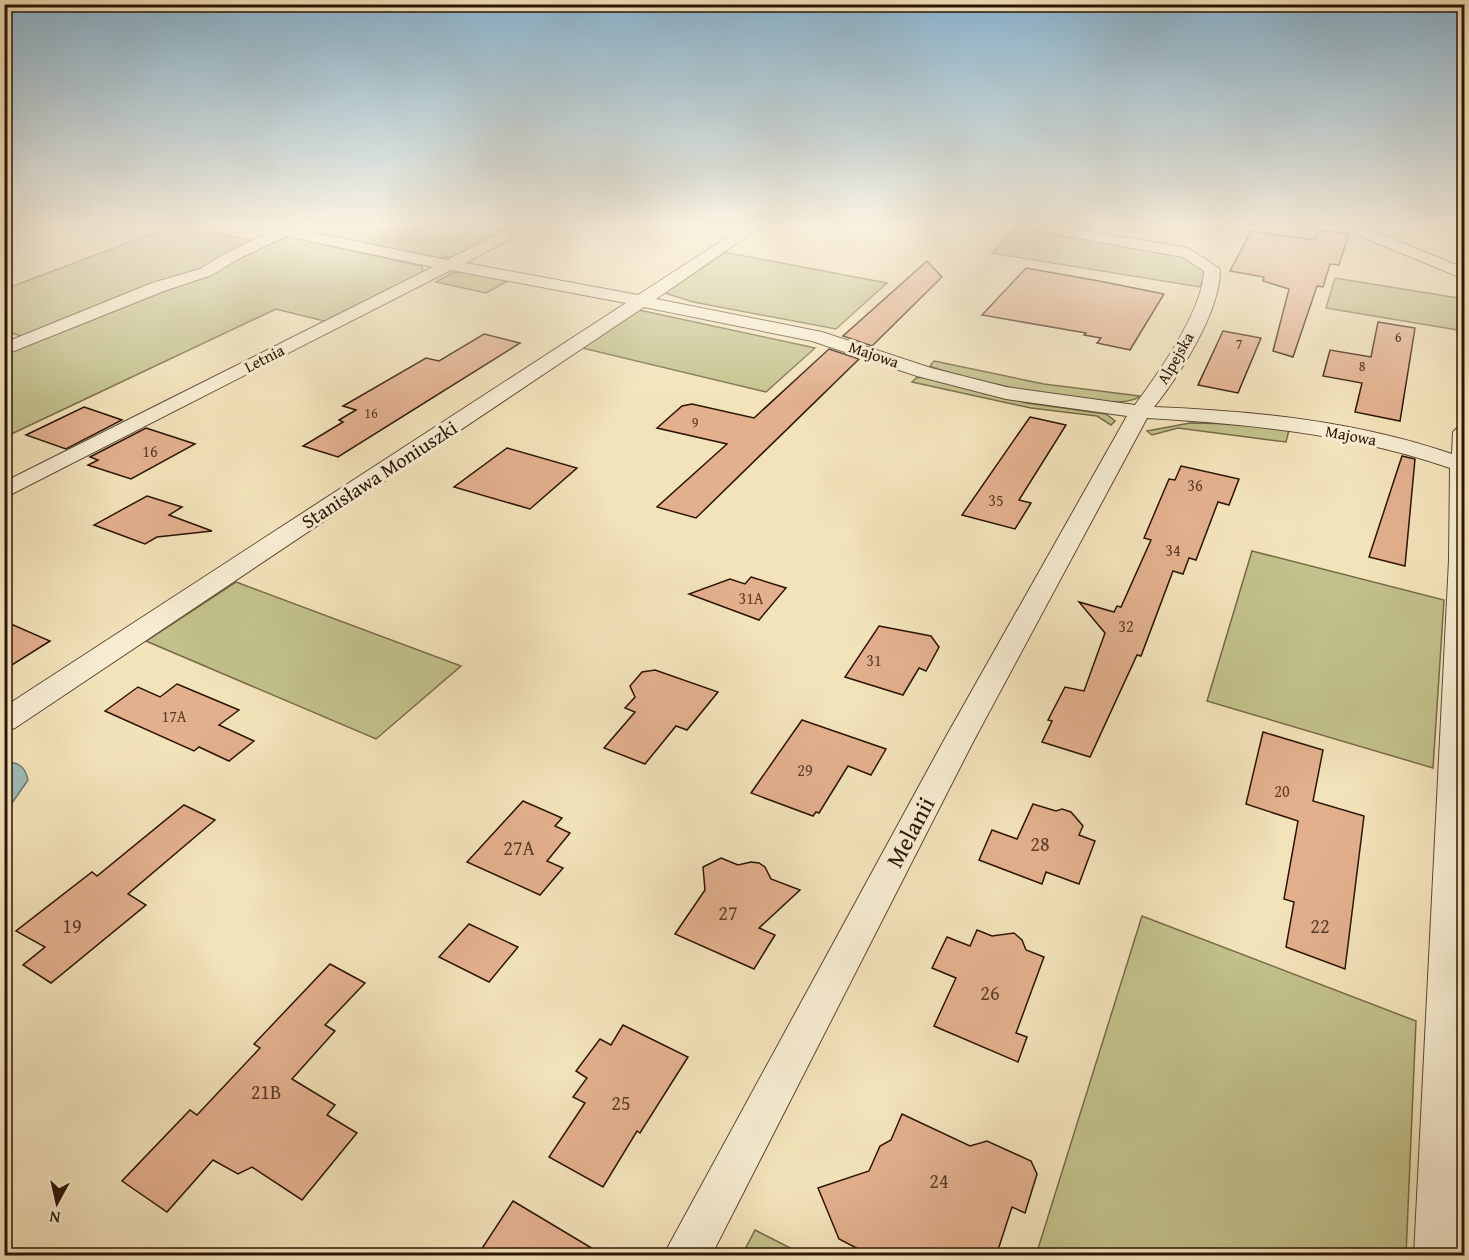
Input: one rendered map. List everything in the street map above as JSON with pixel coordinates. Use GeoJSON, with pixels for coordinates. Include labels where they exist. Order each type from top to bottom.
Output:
{"type":"FeatureCollection","features":[{"type":"Feature","properties":{"kind":"street"},"geometry":{"type":"LineString","coordinates":[[4,350],[162,286]]}},
{"type":"Feature","properties":{"kind":"street","name":"Letnia"},"geometry":{"type":"LineString","coordinates":[[4,491],[409,286]]}},
{"type":"Feature","properties":{"kind":"street","name":"Majowa"},"geometry":{"type":"LineString","coordinates":[[565,286],[816,336],[924,372],[1006,393],[1140,412],[1241,417],[1291,423],[1414,448],[1463,464]]}},
{"type":"Feature","properties":{"kind":"street","name":"Stanisława Moniuszki"},"geometry":{"type":"LineString","coordinates":[[4,721],[665,286]]}},
{"type":"Feature","properties":{"kind":"street","name":"Alpejska"},"geometry":{"type":"LineString","coordinates":[[1140,412],[1160,385],[1200,313],[1210,286]]}},
{"type":"Feature","properties":{"kind":"street","name":"Melanii"},"geometry":{"type":"LineString","coordinates":[[686,1256],[958,742],[1140,412]]}},
{"type":"Feature","properties":{"kind":"street"},"geometry":{"type":"LineString","coordinates":[[1437,1256],[1464,432]]}},
{"type":"Feature","properties":{"kind":"shaded area"},"geometry":{"type":"Polygon","coordinates":[[[14,286],[161,286],[28,338],[5,331],[5,289],[14,286]]]}},
{"type":"Feature","properties":{"kind":"shaded area"},"geometry":{"type":"Polygon","coordinates":[[[170,286],[400,286],[328,322],[276,309],[5,437],[4,354],[170,286]]]}},
{"type":"Feature","properties":{"kind":"shaded area"},"geometry":{"type":"Polygon","coordinates":[[[453,286],[499,286],[486,293],[453,286]]]}},
{"type":"Feature","properties":{"kind":"shaded area"},"geometry":{"type":"Polygon","coordinates":[[[676,286],[884,286],[836,329],[693,302],[665,293],[676,286]]]}},
{"type":"Feature","properties":{"kind":"shaded area"},"geometry":{"type":"Polygon","coordinates":[[[1333,286],[1383,286],[1464,299],[1464,331],[1326,308],[1333,286]]]}},
{"type":"Feature","properties":{"kind":"shaded area"},"geometry":{"type":"Polygon","coordinates":[[[639,310],[815,348],[766,392],[582,348],[639,310]]]}},
{"type":"Feature","properties":{"kind":"shaded area"},"geometry":{"type":"Polygon","coordinates":[[[934,361],[1044,384],[1140,396],[1126,401],[1103,401],[1038,393],[947,372],[930,366],[934,361]]]}},
{"type":"Feature","properties":{"kind":"shaded area"},"geometry":{"type":"Polygon","coordinates":[[[925,377],[1027,403],[1106,414],[1115,421],[1111,425],[1097,416],[1031,408],[912,382],[916,378],[925,377]]]}},
{"type":"Feature","properties":{"kind":"shaded area"},"geometry":{"type":"Polygon","coordinates":[[[1190,423],[1243,424],[1289,430],[1286,442],[1178,428],[1152,435],[1147,431],[1190,423]]]}},
{"type":"Feature","properties":{"kind":"shaded area"},"geometry":{"type":"Polygon","coordinates":[[[1252,551],[1444,600],[1433,768],[1207,701],[1252,551]]]}},
{"type":"Feature","properties":{"kind":"shaded area"},"geometry":{"type":"Polygon","coordinates":[[[236,582],[461,666],[376,739],[146,641],[236,582]]]}},
{"type":"Feature","properties":{"kind":"shaded area"},"geometry":{"type":"Polygon","coordinates":[[[1142,916],[1416,1021],[1406,1255],[1036,1255],[1142,916]]]}},
{"type":"Feature","properties":{"kind":"shaded area"},"geometry":{"type":"Polygon","coordinates":[[[755,1230],[804,1255],[742,1255],[755,1230]]]}},
{"type":"Feature","properties":{"kind":"water"},"geometry":{"type":"Polygon","coordinates":[[[5,762],[20,766],[25,771],[28,780],[5,813],[5,762]]]}},
{"type":"Feature","properties":{"kind":"building"},"geometry":{"type":"Polygon","coordinates":[[[899,286],[933,286],[872,346],[843,336],[899,286]]]}},
{"type":"Feature","properties":{"kind":"building"},"geometry":{"type":"Polygon","coordinates":[[[1009,286],[1123,286],[1164,294],[1130,350],[1097,343],[1101,338],[1084,335],[1086,333],[982,315],[1009,286]]]}},
{"type":"Feature","properties":{"kind":"building"},"geometry":{"type":"Polygon","coordinates":[[[1279,286],[1323,286],[1317,286],[1293,357],[1273,351],[1289,289],[1279,286]]]}},
{"type":"Feature","properties":{"kind":"building"},"geometry":{"type":"Polygon","coordinates":[[[1378,322],[1415,328],[1400,421],[1355,412],[1362,383],[1323,376],[1330,350],[1371,357],[1378,322]]]}},
{"type":"Feature","properties":{"kind":"building"},"geometry":{"type":"Polygon","coordinates":[[[1223,331],[1261,338],[1238,393],[1198,385],[1223,331]]]}},
{"type":"Feature","properties":{"kind":"building"},"geometry":{"type":"Polygon","coordinates":[[[484,334],[520,343],[338,457],[303,446],[343,422],[339,420],[356,410],[343,406],[426,358],[439,361],[484,334]]]}},
{"type":"Feature","properties":{"kind":"building"},"geometry":{"type":"Polygon","coordinates":[[[829,349],[859,359],[696,518],[657,507],[727,444],[657,428],[682,406],[692,404],[754,418],[829,349]]]}},
{"type":"Feature","properties":{"kind":"building"},"geometry":{"type":"Polygon","coordinates":[[[84,407],[122,420],[66,449],[26,435],[84,407]]]}},
{"type":"Feature","properties":{"kind":"building"},"geometry":{"type":"Polygon","coordinates":[[[1030,417],[1066,425],[1019,500],[1031,503],[1015,529],[962,515],[1030,417]]]}},
{"type":"Feature","properties":{"kind":"building"},"geometry":{"type":"Polygon","coordinates":[[[146,428],[195,444],[131,479],[88,465],[98,460],[90,457],[146,428]]]}},
{"type":"Feature","properties":{"kind":"building"},"geometry":{"type":"Polygon","coordinates":[[[507,448],[577,468],[530,509],[454,487],[507,448]]]}},
{"type":"Feature","properties":{"kind":"building"},"geometry":{"type":"Polygon","coordinates":[[[1402,456],[1415,459],[1405,566],[1369,557],[1402,456]]]}},
{"type":"Feature","properties":{"kind":"building"},"geometry":{"type":"Polygon","coordinates":[[[1181,466],[1239,479],[1229,505],[1218,502],[1196,560],[1189,558],[1183,574],[1173,571],[1141,656],[1137,655],[1090,757],[1042,742],[1052,721],[1048,720],[1065,687],[1084,691],[1105,633],[1079,602],[1114,612],[1117,606],[1121,607],[1151,540],[1144,538],[1169,479],[1175,480],[1181,466]]]}},
{"type":"Feature","properties":{"kind":"building"},"geometry":{"type":"Polygon","coordinates":[[[147,496],[182,507],[169,515],[212,531],[157,537],[145,544],[94,525],[147,496]]]}},
{"type":"Feature","properties":{"kind":"building"},"geometry":{"type":"Polygon","coordinates":[[[751,577],[786,588],[759,620],[689,594],[730,579],[745,584],[751,577]]]}},
{"type":"Feature","properties":{"kind":"building"},"geometry":{"type":"Polygon","coordinates":[[[4,621],[50,641],[4,670],[4,621]]]}},
{"type":"Feature","properties":{"kind":"building"},"geometry":{"type":"Polygon","coordinates":[[[879,626],[931,636],[939,647],[926,671],[919,668],[903,695],[845,677],[879,626]]]}},
{"type":"Feature","properties":{"kind":"building"},"geometry":{"type":"Polygon","coordinates":[[[655,670],[718,692],[687,730],[676,726],[645,764],[604,748],[635,712],[625,708],[635,697],[630,686],[642,672],[655,670]]]}},
{"type":"Feature","properties":{"kind":"building"},"geometry":{"type":"Polygon","coordinates":[[[177,684],[239,710],[219,725],[254,741],[229,761],[199,747],[194,751],[105,711],[138,687],[160,697],[177,684]]]}},
{"type":"Feature","properties":{"kind":"building"},"geometry":{"type":"Polygon","coordinates":[[[802,720],[886,749],[871,775],[848,766],[819,813],[816,812],[813,816],[751,793],[802,720]]]}},
{"type":"Feature","properties":{"kind":"building"},"geometry":{"type":"Polygon","coordinates":[[[1263,732],[1323,750],[1313,801],[1364,816],[1345,969],[1286,947],[1294,902],[1284,899],[1298,821],[1246,804],[1263,732]]]}},
{"type":"Feature","properties":{"kind":"building"},"geometry":{"type":"Polygon","coordinates":[[[523,801],[562,818],[555,826],[570,833],[547,861],[563,868],[540,895],[467,862],[523,801]]]}},
{"type":"Feature","properties":{"kind":"building"},"geometry":{"type":"Polygon","coordinates":[[[1033,804],[1056,811],[1062,809],[1071,812],[1083,826],[1079,835],[1095,841],[1079,884],[1046,872],[1042,884],[979,860],[992,830],[1017,839],[1033,804]]]}},
{"type":"Feature","properties":{"kind":"building"},"geometry":{"type":"Polygon","coordinates":[[[184,805],[215,820],[128,894],[146,905],[51,983],[23,965],[45,947],[16,931],[92,872],[97,876],[184,805]]]}},
{"type":"Feature","properties":{"kind":"building"},"geometry":{"type":"Polygon","coordinates":[[[721,858],[738,865],[759,863],[765,867],[771,879],[800,890],[759,928],[775,935],[754,969],[675,934],[705,890],[703,867],[721,858]]]}},
{"type":"Feature","properties":{"kind":"building"},"geometry":{"type":"Polygon","coordinates":[[[469,924],[518,947],[489,982],[439,957],[469,924]]]}},
{"type":"Feature","properties":{"kind":"building"},"geometry":{"type":"Polygon","coordinates":[[[977,930],[992,936],[1014,933],[1022,940],[1026,950],[1044,957],[1016,1033],[1027,1037],[1018,1062],[934,1026],[956,978],[932,968],[947,937],[970,946],[977,930]]]}},
{"type":"Feature","properties":{"kind":"building"},"geometry":{"type":"Polygon","coordinates":[[[330,964],[365,983],[325,1025],[335,1031],[292,1079],[335,1105],[327,1115],[357,1133],[302,1200],[252,1167],[238,1174],[213,1160],[167,1212],[122,1181],[190,1110],[197,1115],[260,1048],[254,1044],[330,964]]]}},
{"type":"Feature","properties":{"kind":"building"},"geometry":{"type":"Polygon","coordinates":[[[623,1025],[688,1057],[640,1133],[637,1131],[603,1187],[549,1157],[585,1103],[573,1097],[587,1078],[576,1071],[600,1039],[611,1045],[623,1025]]]}},
{"type":"Feature","properties":{"kind":"building"},"geometry":{"type":"Polygon","coordinates":[[[902,1114],[970,1146],[987,1141],[1031,1161],[1037,1174],[1025,1213],[1012,1207],[996,1256],[887,1256],[875,1250],[866,1253],[839,1239],[818,1188],[869,1171],[880,1146],[891,1140],[902,1114]]]}},
{"type":"Feature","properties":{"kind":"building"},"geometry":{"type":"Polygon","coordinates":[[[513,1201],[605,1256],[477,1256],[513,1201]]]}}]}
